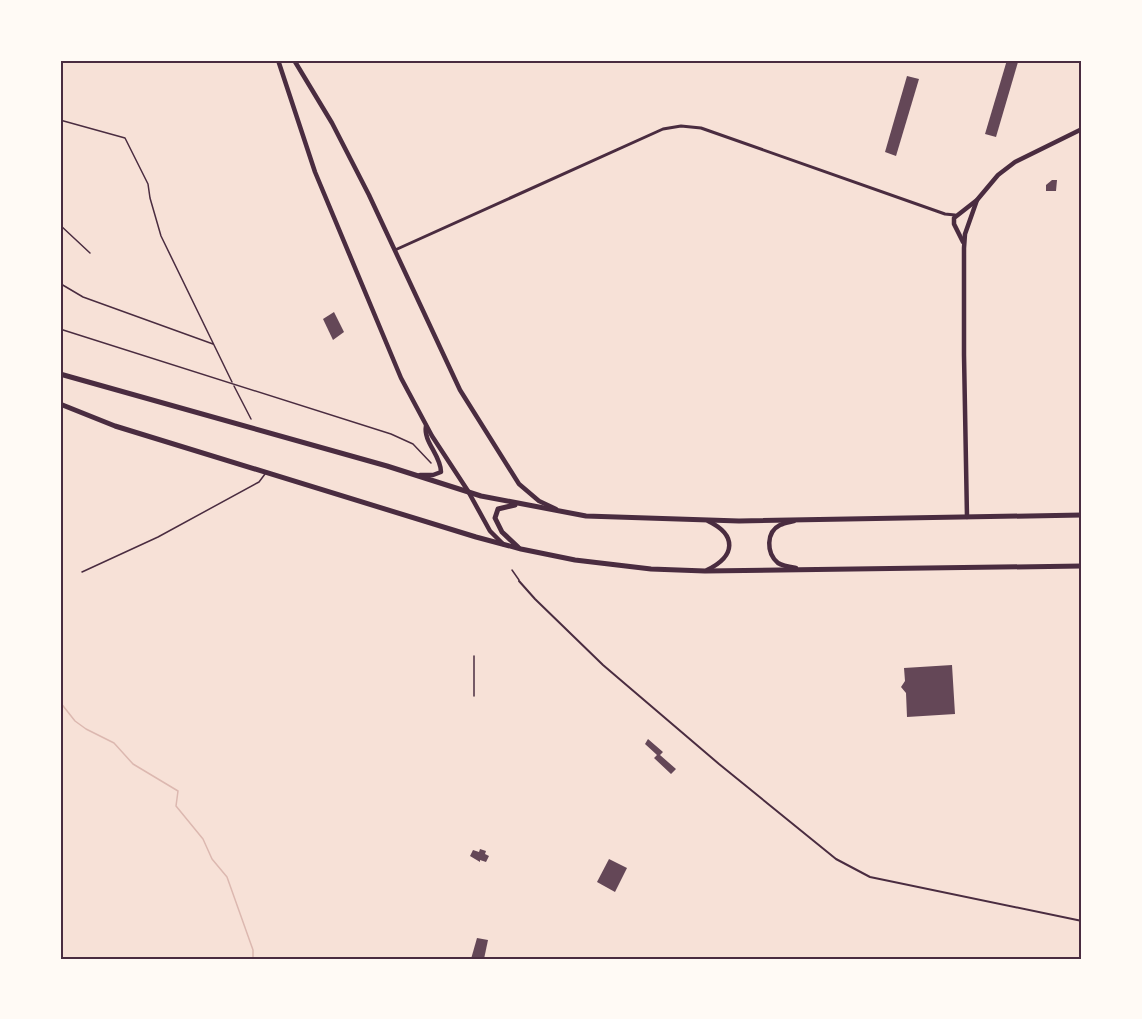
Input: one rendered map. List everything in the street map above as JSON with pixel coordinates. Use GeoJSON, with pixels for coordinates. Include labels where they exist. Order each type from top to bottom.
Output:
{"type":"FeatureCollection","features":[{"type":"Feature","properties":{"kind":"main road"},"geometry":{"type":"LineString","coordinates":[[278,60],[315,172],[401,378],[426,426],[468,491],[490,531],[503,544]]}},
{"type":"Feature","properties":{"kind":"main road"},"geometry":{"type":"LineString","coordinates":[[294,60],[332,123],[395,250],[460,390],[519,484],[539,501],[561,512]]}},
{"type":"Feature","properties":{"kind":"main road"},"geometry":{"type":"LineString","coordinates":[[964,248],[953,220],[958,214],[977,200],[994,180],[1015,162],[1082,129]]}},
{"type":"Feature","properties":{"kind":"main road"},"geometry":{"type":"LineString","coordinates":[[967,518],[964,248],[965,234],[977,200]]}},
{"type":"Feature","properties":{"kind":"main road"},"geometry":{"type":"LineString","coordinates":[[958,214],[966,214],[970,220]]}},
{"type":"Feature","properties":{"kind":"main road"},"geometry":{"type":"LineString","coordinates":[[955,226],[962,230],[969,227]]}},
{"type":"Feature","properties":{"kind":"main road"},"geometry":{"type":"LineString","coordinates":[[60,374],[418,475],[481,496],[561,512],[612,517],[797,521],[1082,515]]}},
{"type":"Feature","properties":{"kind":"main road"},"geometry":{"type":"LineString","coordinates":[[60,404],[115,426],[503,544],[575,560],[630,567],[705,571],[1082,566]]}},
{"type":"Feature","properties":{"kind":"main road"},"geometry":{"type":"LineString","coordinates":[[418,475],[433,475],[441,472],[441,464],[425,432],[426,426]]}},
{"type":"Feature","properties":{"kind":"main road"},"geometry":{"type":"LineString","coordinates":[[520,504],[502,507],[496,511],[495,518],[502,532],[521,549]]}},
{"type":"Feature","properties":{"kind":"main road"},"geometry":{"type":"LineString","coordinates":[[705,519],[723,530],[728,538],[729,546],[722,562],[705,571]]}},
{"type":"Feature","properties":{"kind":"main road"},"geometry":{"type":"LineString","coordinates":[[797,521],[781,524],[775,528],[770,538],[769,549],[778,563],[802,570]]}},
{"type":"Feature","properties":{"kind":"street"},"geometry":{"type":"LineString","coordinates":[[395,250],[663,129],[681,126],[700,128],[945,214],[958,214]]}},
{"type":"Feature","properties":{"kind":"street"},"geometry":{"type":"LineString","coordinates":[[945,214],[955,226]]}},
{"type":"Feature","properties":{"kind":"street"},"geometry":{"type":"LineString","coordinates":[[519,581],[534,599],[603,665],[836,860],[870,877],[1082,921]]}},
{"type":"Feature","properties":{"kind":"lane"},"geometry":{"type":"LineString","coordinates":[[82,572],[158,537],[220,504],[260,482],[266,471]]}},
{"type":"Feature","properties":{"kind":"lane"},"geometry":{"type":"LineString","coordinates":[[512,570],[519,581]]}},
{"type":"Feature","properties":{"kind":"path"},"geometry":{"type":"LineString","coordinates":[[60,120],[125,138],[148,184],[161,236],[251,419]]}},
{"type":"Feature","properties":{"kind":"path"},"geometry":{"type":"LineString","coordinates":[[60,225],[90,253]]}},
{"type":"Feature","properties":{"kind":"path"},"geometry":{"type":"LineString","coordinates":[[62,284],[83,297],[214,345]]}},
{"type":"Feature","properties":{"kind":"path"},"geometry":{"type":"LineString","coordinates":[[60,329],[405,440],[413,444],[431,463]]}},
{"type":"Feature","properties":{"kind":"path"},"geometry":{"type":"LineString","coordinates":[[474,656],[474,696]]}},
{"type":"Feature","properties":{"kind":"building"},"geometry":{"type":"Polygon","coordinates":[[[1007,60],[1018,62],[996,137],[985,134],[1007,60]]]}},
{"type":"Feature","properties":{"kind":"building"},"geometry":{"type":"Polygon","coordinates":[[[907,76],[919,79],[896,156],[885,152],[907,76]]]}},
{"type":"Feature","properties":{"kind":"building"},"geometry":{"type":"Polygon","coordinates":[[[1052,180],[1057,180],[1056,191],[1046,191],[1046,185],[1052,180]]]}},
{"type":"Feature","properties":{"kind":"building"},"geometry":{"type":"Polygon","coordinates":[[[334,312],[344,332],[333,340],[323,319],[334,312]]]}},
{"type":"Feature","properties":{"kind":"building"},"geometry":{"type":"Polygon","coordinates":[[[952,665],[955,714],[907,717],[906,693],[901,687],[905,681],[904,668],[952,665]]]}},
{"type":"Feature","properties":{"kind":"building"},"geometry":{"type":"Polygon","coordinates":[[[648,739],[663,752],[660,755],[676,769],[671,774],[654,758],[657,755],[645,744],[648,739]]]}},
{"type":"Feature","properties":{"kind":"building"},"geometry":{"type":"Polygon","coordinates":[[[480,849],[486,851],[485,854],[489,856],[486,862],[480,860],[480,862],[470,856],[473,850],[479,852],[480,849]]]}},
{"type":"Feature","properties":{"kind":"building"},"geometry":{"type":"Polygon","coordinates":[[[609,859],[627,868],[615,892],[597,882],[609,859]]]}},
{"type":"Feature","properties":{"kind":"building"},"geometry":{"type":"Polygon","coordinates":[[[477,938],[488,940],[484,959],[471,959],[477,938]]]}},
{"type":"Feature","properties":{"kind":"waterway"},"geometry":{"type":"LineString","coordinates":[[60,702],[75,721],[114,743],[133,764],[178,791],[176,806],[203,839],[212,859],[227,877],[253,950],[253,959]]}}]}
